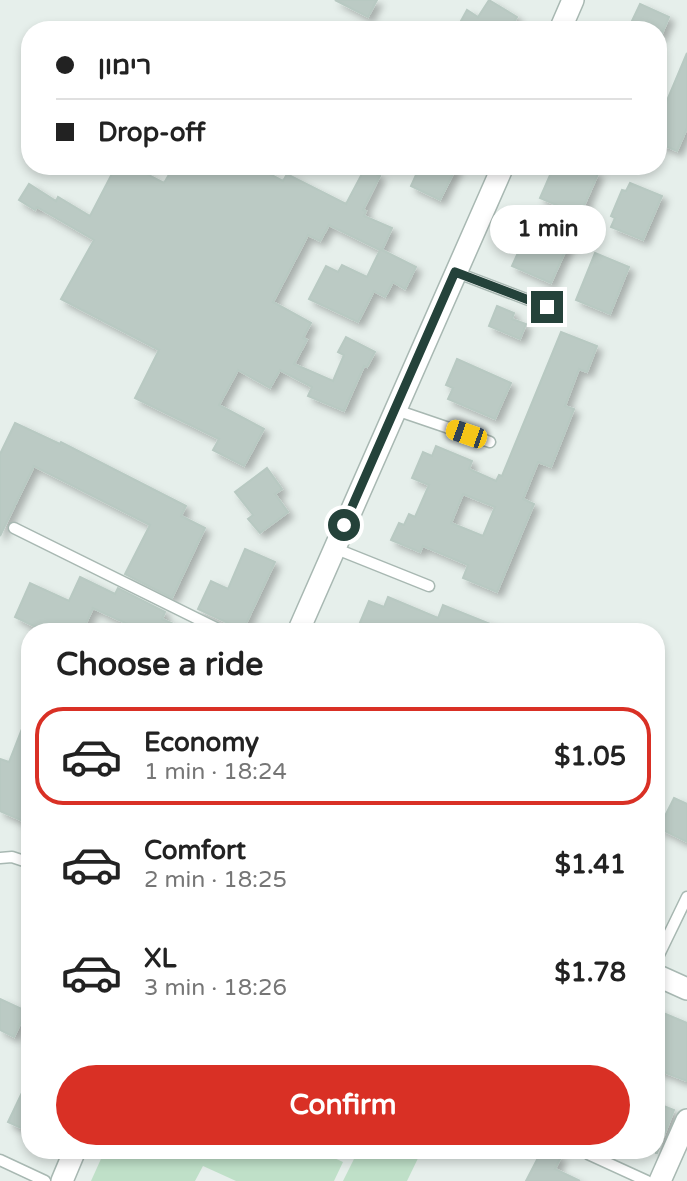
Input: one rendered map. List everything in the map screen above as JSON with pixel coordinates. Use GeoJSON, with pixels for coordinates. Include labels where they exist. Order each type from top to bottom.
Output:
{"type":"FeatureCollection","features":[{"type":"Feature","properties":{"kind":"street"},"geometry":{"type":"LineString","coordinates":[[564,21],[573,0]]}},
{"type":"Feature","properties":{"kind":"street"},"geometry":{"type":"LineString","coordinates":[[302,623],[499,175]]}},
{"type":"Feature","properties":{"kind":"street"},"geometry":{"type":"LineString","coordinates":[[665,979],[687,989]]}},
{"type":"Feature","properties":{"kind":"street"},"geometry":{"type":"LineString","coordinates":[[660,1181],[687,1119]]}},
{"type":"Feature","properties":{"kind":"street"},"geometry":{"type":"LineString","coordinates":[[62,1181],[71,1159]]}},
{"type":"Feature","properties":{"kind":"lane"},"geometry":{"type":"LineString","coordinates":[[455,272],[547,307]]}},
{"type":"Feature","properties":{"kind":"lane"},"geometry":{"type":"LineString","coordinates":[[396,410],[490,442]]}},
{"type":"Feature","properties":{"kind":"lane"},"geometry":{"type":"LineString","coordinates":[[14,528],[206,623]]}},
{"type":"Feature","properties":{"kind":"lane"},"geometry":{"type":"LineString","coordinates":[[334,548],[429,586]]}},
{"type":"Feature","properties":{"kind":"lane"},"geometry":{"type":"LineString","coordinates":[[0,858],[12,857],[21,860]]}},
{"type":"Feature","properties":{"kind":"lane"},"geometry":{"type":"LineString","coordinates":[[665,942],[687,897]]}},
{"type":"Feature","properties":{"kind":"lane"},"geometry":{"type":"LineString","coordinates":[[599,1159],[647,1181]]}},
{"type":"Feature","properties":{"kind":"lane"},"geometry":{"type":"LineString","coordinates":[[0,1160],[45,1181]]}},
{"type":"Feature","properties":{"kind":"green space"},"geometry":{"type":"Polygon","coordinates":[[[101,1159],[336,1159],[343,1162],[334,1181],[236,1181],[203,1166],[195,1181],[91,1181],[101,1159]]]}},
{"type":"Feature","properties":{"kind":"green space"},"geometry":{"type":"Polygon","coordinates":[[[354,1159],[418,1159],[407,1181],[343,1181],[354,1159]]]}},
{"type":"Feature","properties":{"kind":"building"},"geometry":{"type":"Polygon","coordinates":[[[335,0],[377,0],[368,17],[335,0]]]}},
{"type":"Feature","properties":{"kind":"building"},"geometry":{"type":"Polygon","coordinates":[[[489,0],[517,17],[515,21],[461,21],[467,10],[478,17],[489,0]]]}},
{"type":"Feature","properties":{"kind":"building"},"geometry":{"type":"Polygon","coordinates":[[[640,4],[669,17],[667,22],[632,21],[640,4]]]}},
{"type":"Feature","properties":{"kind":"building"},"geometry":{"type":"Polygon","coordinates":[[[687,53],[687,128],[677,151],[667,147],[667,101],[687,53]]]}},
{"type":"Feature","properties":{"kind":"building"},"geometry":{"type":"Polygon","coordinates":[[[111,175],[148,175],[164,183],[169,175],[271,175],[283,181],[289,175],[346,204],[361,175],[378,175],[380,176],[363,210],[366,211],[364,216],[392,228],[382,250],[416,267],[405,289],[393,282],[385,297],[374,291],[358,322],[309,299],[326,266],[338,272],[342,265],[367,277],[380,250],[329,225],[320,241],[308,235],[273,302],[311,323],[303,338],[307,340],[294,364],[333,381],[344,355],[338,352],[346,337],[375,352],[367,367],[364,366],[344,411],[308,396],[312,387],[280,370],[270,388],[238,370],[219,405],[264,429],[244,466],[213,450],[219,439],[135,398],[159,350],[61,299],[94,240],[37,207],[35,210],[19,200],[29,184],[56,201],[58,197],[90,216],[111,175]]]}},
{"type":"Feature","properties":{"kind":"building"},"geometry":{"type":"Polygon","coordinates":[[[416,175],[452,175],[440,200],[411,186],[416,175]]]}},
{"type":"Feature","properties":{"kind":"building"},"geometry":{"type":"Polygon","coordinates":[[[550,175],[598,175],[580,215],[540,198],[550,175]]]}},
{"type":"Feature","properties":{"kind":"building"},"geometry":{"type":"Polygon","coordinates":[[[630,183],[662,196],[643,240],[611,227],[615,218],[611,216],[622,190],[626,191],[630,183]]]}},
{"type":"Feature","properties":{"kind":"building"},"geometry":{"type":"Polygon","coordinates":[[[530,226],[569,243],[551,283],[512,266],[530,226]]]}},
{"type":"Feature","properties":{"kind":"building"},"geometry":{"type":"Polygon","coordinates":[[[595,253],[629,267],[610,314],[576,300],[595,253]]]}},
{"type":"Feature","properties":{"kind":"building"},"geometry":{"type":"Polygon","coordinates":[[[497,306],[514,313],[512,319],[526,324],[520,339],[489,326],[497,306]]]}},
{"type":"Feature","properties":{"kind":"building"},"geometry":{"type":"Polygon","coordinates":[[[561,332],[597,346],[587,372],[579,369],[565,406],[574,409],[551,467],[538,462],[523,499],[534,504],[497,592],[463,578],[468,565],[423,546],[420,552],[391,540],[399,523],[404,525],[409,514],[415,517],[429,485],[412,478],[423,452],[432,456],[436,446],[472,461],[469,469],[496,481],[499,475],[502,476],[561,332]],[[463,494],[451,523],[483,536],[495,507],[463,494]]]}},
{"type":"Feature","properties":{"kind":"building"},"geometry":{"type":"Polygon","coordinates":[[[457,359],[511,383],[495,419],[448,399],[453,388],[446,385],[457,359]]]}},
{"type":"Feature","properties":{"kind":"building"},"geometry":{"type":"Polygon","coordinates":[[[15,423],[60,444],[61,442],[186,506],[181,516],[205,528],[172,598],[125,574],[150,525],[34,466],[0,536],[0,454],[15,423]]]}},
{"type":"Feature","properties":{"kind":"building"},"geometry":{"type":"Polygon","coordinates":[[[267,468],[282,489],[275,494],[288,512],[260,533],[248,519],[253,515],[235,492],[267,468]]]}},
{"type":"Feature","properties":{"kind":"building"},"geometry":{"type":"Polygon","coordinates":[[[245,549],[275,562],[246,623],[228,623],[198,609],[211,581],[228,589],[245,549]]]}},
{"type":"Feature","properties":{"kind":"building"},"geometry":{"type":"Polygon","coordinates":[[[80,577],[115,594],[118,588],[165,612],[162,619],[171,623],[126,623],[93,608],[86,623],[27,623],[15,617],[30,583],[69,601],[80,577]]]}},
{"type":"Feature","properties":{"kind":"building"},"geometry":{"type":"Polygon","coordinates":[[[388,597],[438,618],[443,605],[488,623],[360,623],[369,601],[384,607],[388,597]]]}},
{"type":"Feature","properties":{"kind":"building"},"geometry":{"type":"Polygon","coordinates":[[[21,731],[21,820],[0,811],[0,759],[9,762],[21,731]]]}},
{"type":"Feature","properties":{"kind":"building"},"geometry":{"type":"Polygon","coordinates":[[[674,798],[687,804],[687,842],[665,831],[665,816],[674,798]]]}},
{"type":"Feature","properties":{"kind":"building"},"geometry":{"type":"Polygon","coordinates":[[[0,999],[21,1009],[21,1022],[14,1037],[0,1030],[0,999]]]}},
{"type":"Feature","properties":{"kind":"building"},"geometry":{"type":"Polygon","coordinates":[[[665,1014],[687,1023],[687,1081],[665,1072],[665,1014]]]}},
{"type":"Feature","properties":{"kind":"building"},"geometry":{"type":"Polygon","coordinates":[[[21,1095],[21,1128],[8,1122],[21,1095]]]}},
{"type":"Feature","properties":{"kind":"building"},"geometry":{"type":"Polygon","coordinates":[[[665,1106],[674,1110],[665,1133],[665,1106]]]}},
{"type":"Feature","properties":{"kind":"building"},"geometry":{"type":"Polygon","coordinates":[[[537,1159],[560,1159],[555,1169],[580,1181],[526,1181],[537,1159]]]}},
{"type":"Feature","properties":{"kind":"route"},"geometry":{"type":"LineString","coordinates":[[344,525],[455,272],[547,307]]}}]}
